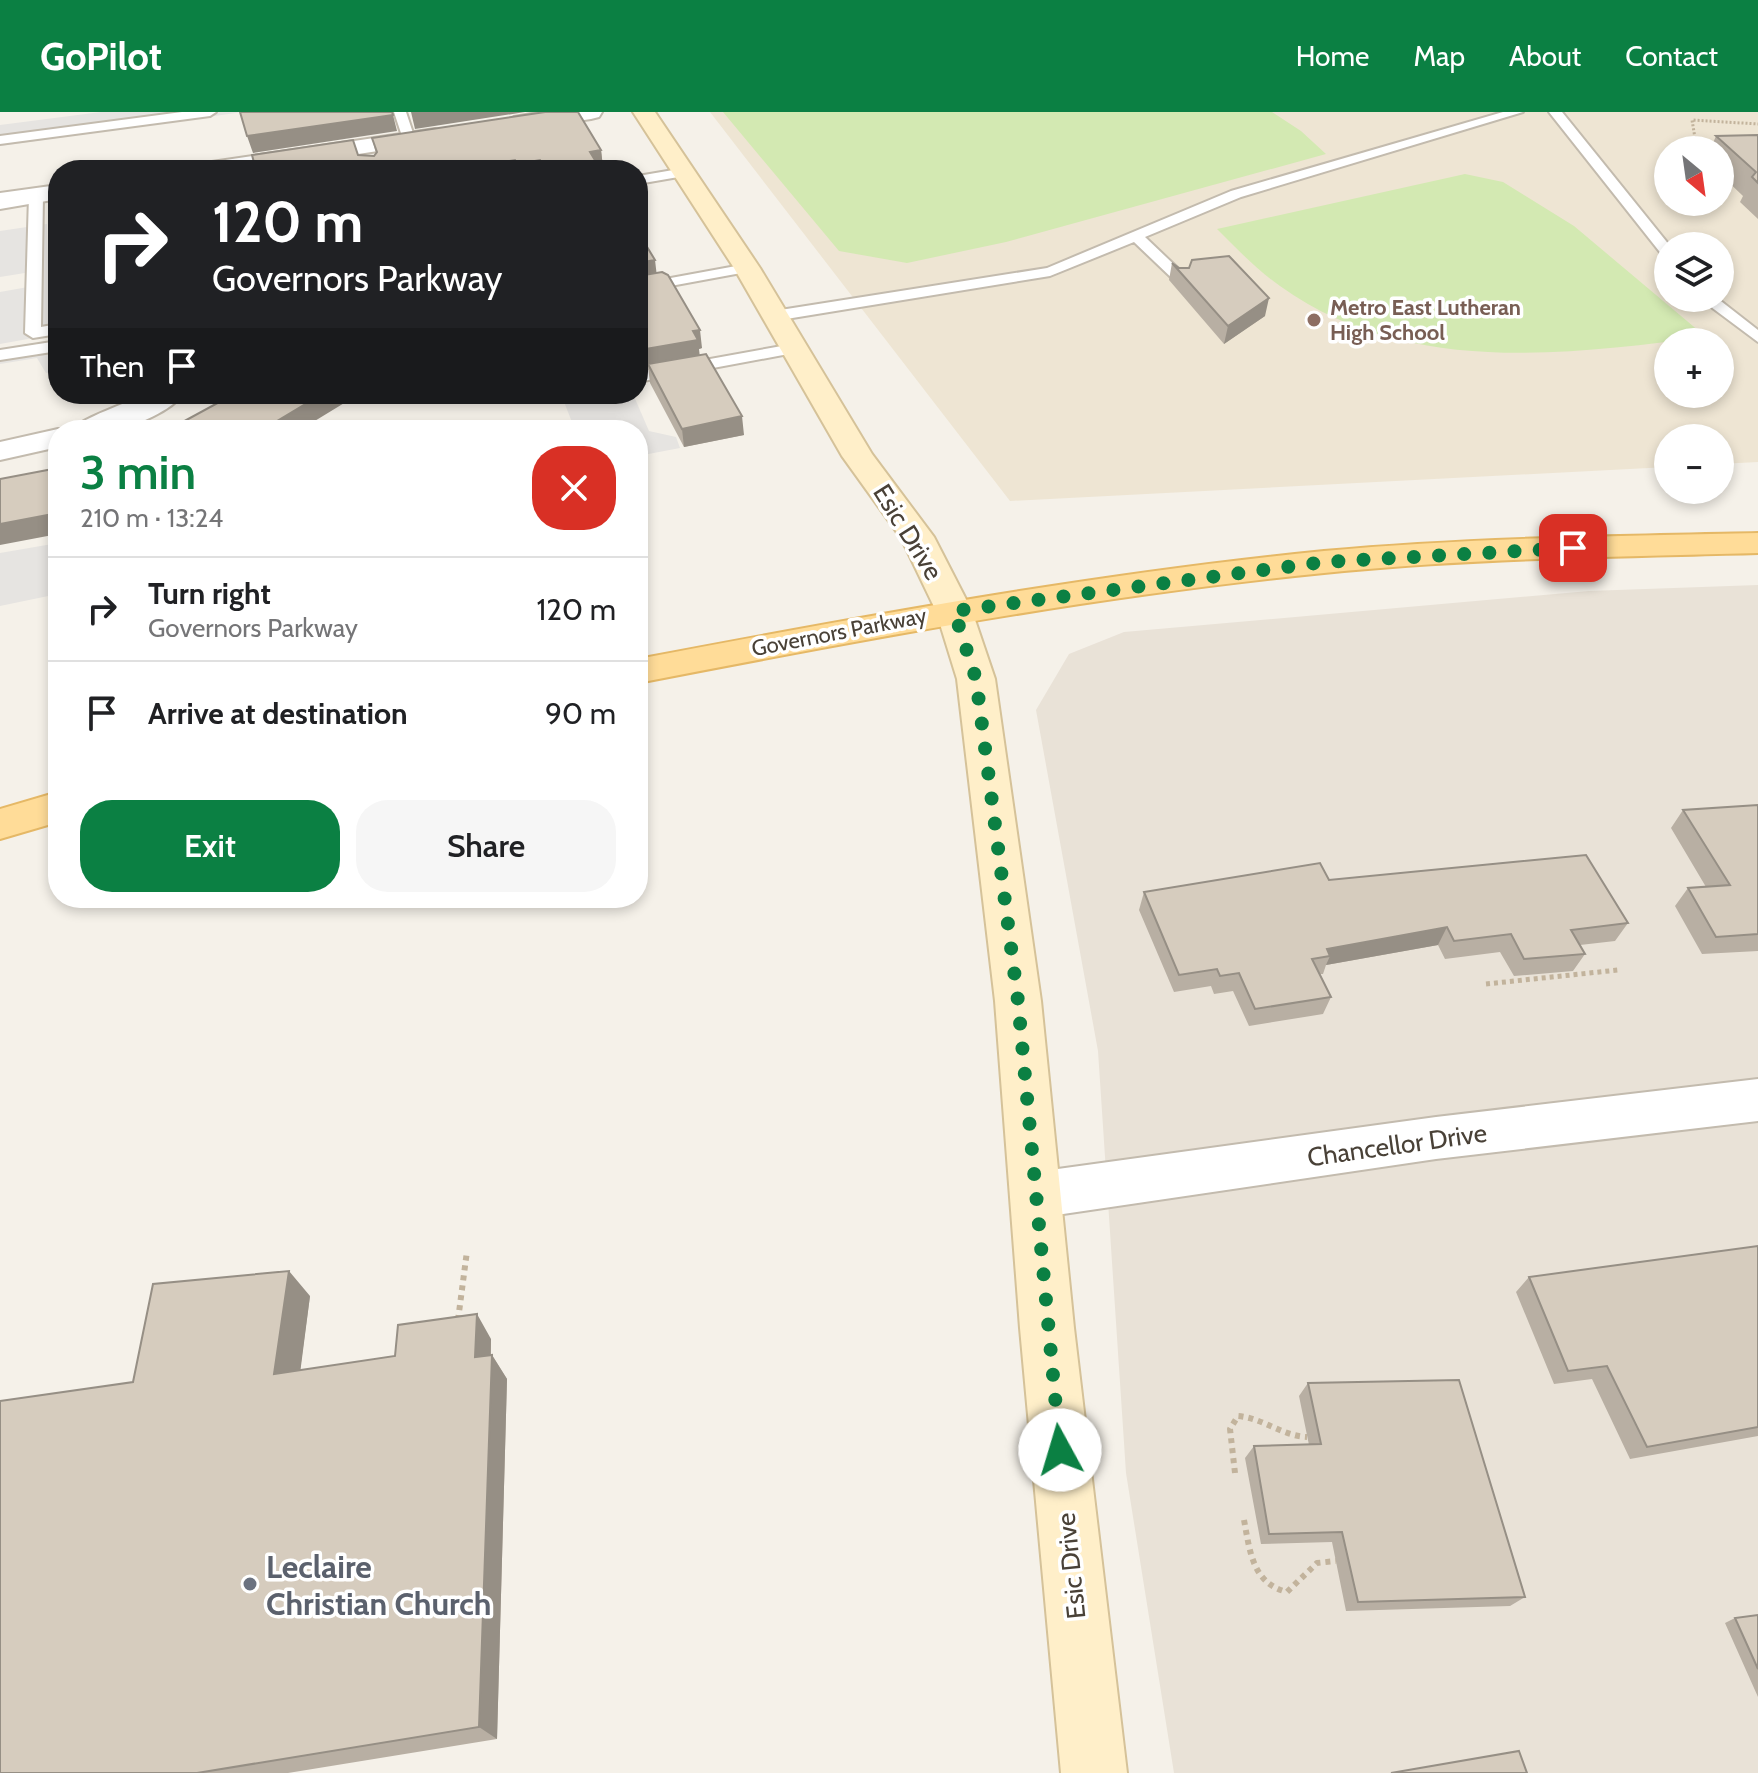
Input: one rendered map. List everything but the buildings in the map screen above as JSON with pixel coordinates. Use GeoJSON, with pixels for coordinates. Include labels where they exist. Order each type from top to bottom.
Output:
{"type":"FeatureCollection","features":[{"type":"Feature","properties":{"kind":"main road","name":"Governors Parkway"},"geometry":{"type":"LineString","coordinates":[[648,669],[954,611],[1324,562],[1542,549],[1758,543]]}},
{"type":"Feature","properties":{"kind":"main road"},"geometry":{"type":"LineString","coordinates":[[0,824],[48,810]]}},
{"type":"Feature","properties":{"kind":"street"},"geometry":{"type":"LineString","coordinates":[[501,125],[591,112]]}},
{"type":"Feature","properties":{"kind":"street","name":"Esic Drive"},"geometry":{"type":"LineString","coordinates":[[644,112],[747,268],[858,456],[917,537],[954,611],[976,679],[1018,1001],[1047,1328],[1094,1773]]}},
{"type":"Feature","properties":{"kind":"street"},"geometry":{"type":"LineString","coordinates":[[294,160],[366,152],[409,139],[455,132]]}},
{"type":"Feature","properties":{"kind":"street"},"geometry":{"type":"LineString","coordinates":[[0,201],[47,194]]}},
{"type":"Feature","properties":{"kind":"street"},"geometry":{"type":"LineString","coordinates":[[129,420],[153,404]]}},
{"type":"Feature","properties":{"kind":"street"},"geometry":{"type":"LineString","coordinates":[[0,451],[48,440]]}},
{"type":"Feature","properties":{"kind":"street","name":"Chancellor Drive"},"geometry":{"type":"LineString","coordinates":[[1036,1195],[1395,1144],[1758,1100]]}},
{"type":"Feature","properties":{"kind":"lane"},"geometry":{"type":"LineString","coordinates":[[0,140],[210,112]]}},
{"type":"Feature","properties":{"kind":"lane"},"geometry":{"type":"LineString","coordinates":[[400,112],[409,139]]}},
{"type":"Feature","properties":{"kind":"lane"},"geometry":{"type":"LineString","coordinates":[[774,316],[1050,272],[1236,194],[1517,112]]}},
{"type":"Feature","properties":{"kind":"lane"},"geometry":{"type":"LineString","coordinates":[[1555,112],[1654,236]]}},
{"type":"Feature","properties":{"kind":"lane"},"geometry":{"type":"LineString","coordinates":[[648,178],[685,172]]}},
{"type":"Feature","properties":{"kind":"lane"},"geometry":{"type":"LineString","coordinates":[[47,194],[33,333],[48,331]]}},
{"type":"Feature","properties":{"kind":"lane"},"geometry":{"type":"LineString","coordinates":[[1137,237],[1181,279]]}},
{"type":"Feature","properties":{"kind":"lane"},"geometry":{"type":"LineString","coordinates":[[648,286],[747,268]]}},
{"type":"Feature","properties":{"kind":"lane"},"geometry":{"type":"LineString","coordinates":[[1725,312],[1758,337]]}},
{"type":"Feature","properties":{"kind":"lane"},"geometry":{"type":"LineString","coordinates":[[0,355],[48,348]]}},
{"type":"Feature","properties":{"kind":"lane"},"geometry":{"type":"LineString","coordinates":[[648,375],[793,349]]}},
{"type":"Feature","properties":{"kind":"path"},"geometry":{"type":"LineString","coordinates":[[1695,136],[1692,120],[1758,124]]}},
{"type":"Feature","properties":{"kind":"path"},"geometry":{"type":"LineString","coordinates":[[1486,984],[1618,970]]}},
{"type":"Feature","properties":{"kind":"path"},"geometry":{"type":"LineString","coordinates":[[457,1329],[467,1251]]}},
{"type":"Feature","properties":{"kind":"path"},"geometry":{"type":"LineString","coordinates":[[1235,1473],[1230,1429],[1238,1416],[1255,1415],[1299,1438],[1307,1437]]}},
{"type":"Feature","properties":{"kind":"path"},"geometry":{"type":"LineString","coordinates":[[1244,1520],[1259,1578],[1271,1590],[1287,1592],[1317,1563],[1336,1561]]}},
{"type":"Feature","properties":{"kind":"shaded area"},"geometry":{"type":"Polygon","coordinates":[[[101,112],[243,112],[0,146],[0,125],[101,112]]]}},
{"type":"Feature","properties":{"kind":"shaded area","name":"Metro East Lutheran High School"},"geometry":{"type":"Polygon","coordinates":[[[710,112],[1758,112],[1758,462],[1734,463],[1734,424],[1654,424],[1654,468],[1010,501],[710,112]]]}},
{"type":"Feature","properties":{"kind":"shaded area"},"geometry":{"type":"Polygon","coordinates":[[[47,224],[48,335],[0,344],[0,292],[28,287],[31,272],[0,277],[0,231],[47,224]]]}},
{"type":"Feature","properties":{"kind":"shaded area"},"geometry":{"type":"Polygon","coordinates":[[[48,341],[48,373],[37,358],[0,364],[0,349],[48,341]]]}},
{"type":"Feature","properties":{"kind":"shaded area"},"geometry":{"type":"Polygon","coordinates":[[[565,404],[637,404],[644,420],[571,420],[565,404]]]}},
{"type":"Feature","properties":{"kind":"shaded area"},"geometry":{"type":"Polygon","coordinates":[[[648,429],[676,437],[680,448],[648,454],[648,429]]]}},
{"type":"Feature","properties":{"kind":"shaded area"},"geometry":{"type":"Polygon","coordinates":[[[48,545],[48,596],[0,606],[0,553],[48,545]]]}},
{"type":"Feature","properties":{"kind":"shaded area"},"geometry":{"type":"Polygon","coordinates":[[[1758,585],[1758,1773],[1174,1773],[1126,1473],[1098,1051],[1036,710],[1069,654],[1124,632],[1589,591],[1758,585]]]}},
{"type":"Feature","properties":{"kind":"green space"},"geometry":{"type":"Polygon","coordinates":[[[723,112],[1272,112],[1301,131],[1326,154],[1006,242],[907,263],[839,251],[723,112]]]}},
{"type":"Feature","properties":{"kind":"green space"},"geometry":{"type":"Polygon","coordinates":[[[1465,174],[1503,182],[1574,226],[1654,293],[1654,312],[1676,312],[1695,328],[1654,328],[1654,343],[1542,353],[1487,352],[1432,346],[1379,334],[1328,315],[1272,280],[1217,229],[1465,174]]]}},
{"type":"Feature","properties":{"kind":"place","name":"Metro East Lutheran High School"},"geometry":{"type":"Point","coordinates":[1314,320]}},
{"type":"Feature","properties":{"kind":"place","name":"Leclaire Christian Church"},"geometry":{"type":"Point","coordinates":[250,1584]}},
{"type":"Feature","properties":{"kind":"route"},"geometry":{"type":"LineString","coordinates":[[1060,1450],[1018,1001],[992,794],[976,679],[954,611],[1324,562],[1573,548]]}}]}
